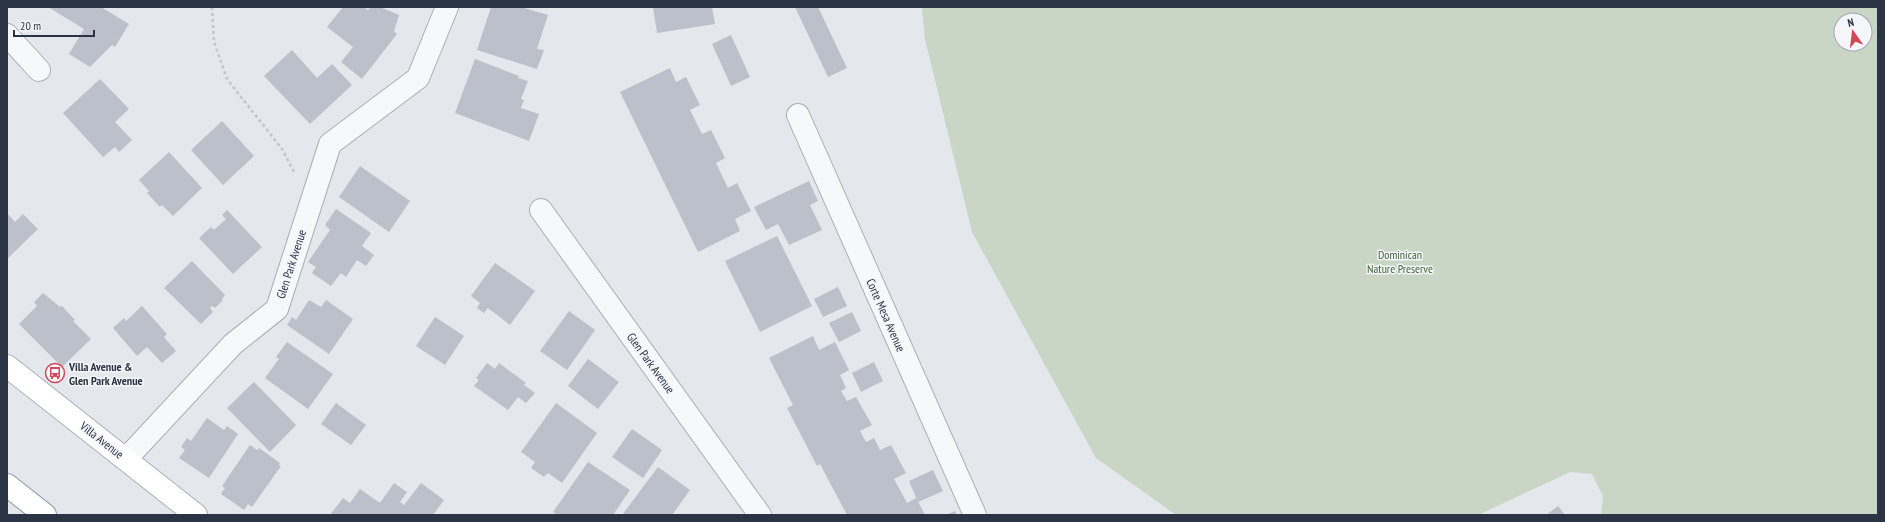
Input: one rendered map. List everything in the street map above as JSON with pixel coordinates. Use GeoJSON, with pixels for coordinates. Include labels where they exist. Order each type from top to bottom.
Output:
{"type":"FeatureCollection","features":[{"type":"Feature","properties":{"kind":"main road","name":"Villa Avenue"},"geometry":{"type":"LineString","coordinates":[[7,366],[126,458],[196,515]]}},
{"type":"Feature","properties":{"kind":"main road"},"geometry":{"type":"LineString","coordinates":[[7,485],[45,515]]}},
{"type":"Feature","properties":{"kind":"street","name":"Glen Park Avenue"},"geometry":{"type":"LineString","coordinates":[[126,458],[233,344],[277,309],[330,144],[418,78],[447,7]]}},
{"type":"Feature","properties":{"kind":"street"},"geometry":{"type":"LineString","coordinates":[[7,35],[39,70]]}},
{"type":"Feature","properties":{"kind":"street","name":"Corte Mesa Avenue"},"geometry":{"type":"LineString","coordinates":[[798,115],[975,515]]}},
{"type":"Feature","properties":{"kind":"street","name":"Glen Park Avenue"},"geometry":{"type":"LineString","coordinates":[[541,210],[760,515]]}},
{"type":"Feature","properties":{"kind":"path"},"geometry":{"type":"LineString","coordinates":[[212,7],[214,42],[227,79],[282,149],[311,205]]}},
{"type":"Feature","properties":{"kind":"green space","name":"Dominican Nature Preserve"},"geometry":{"type":"Polygon","coordinates":[[[922,7],[1878,7],[1878,515],[1601,515],[1603,496],[1592,474],[1570,472],[1478,515],[1176,515],[1096,458],[972,232],[925,39],[922,7]]]}},
{"type":"Feature","properties":{"kind":"building"},"geometry":{"type":"Polygon","coordinates":[[[48,7],[101,7],[129,24],[115,47],[112,45],[90,67],[69,54],[84,29],[48,7]]]}},
{"type":"Feature","properties":{"kind":"building"},"geometry":{"type":"Polygon","coordinates":[[[343,7],[364,7],[368,10],[371,7],[380,7],[399,15],[394,31],[397,34],[362,79],[341,62],[353,47],[327,27],[343,7]]]}},
{"type":"Feature","properties":{"kind":"building"},"geometry":{"type":"Polygon","coordinates":[[[491,7],[521,7],[548,15],[537,49],[544,50],[537,69],[477,50],[491,7]]]}},
{"type":"Feature","properties":{"kind":"building"},"geometry":{"type":"Polygon","coordinates":[[[653,7],[712,7],[715,24],[657,33],[653,7]]]}},
{"type":"Feature","properties":{"kind":"building"},"geometry":{"type":"Polygon","coordinates":[[[795,7],[818,7],[847,68],[828,77],[795,7]]]}},
{"type":"Feature","properties":{"kind":"building"},"geometry":{"type":"Polygon","coordinates":[[[731,35],[750,77],[731,86],[712,44],[731,35]]]}},
{"type":"Feature","properties":{"kind":"building"},"geometry":{"type":"Polygon","coordinates":[[[292,50],[317,78],[332,64],[352,85],[310,124],[264,76],[292,50]]]}},
{"type":"Feature","properties":{"kind":"building"},"geometry":{"type":"Polygon","coordinates":[[[475,59],[528,81],[521,99],[524,100],[521,108],[539,114],[529,141],[455,113],[475,59]]]}},
{"type":"Feature","properties":{"kind":"building"},"geometry":{"type":"Polygon","coordinates":[[[670,68],[676,82],[686,77],[700,105],[690,110],[702,134],[711,130],[725,158],[716,163],[728,188],[737,183],[751,211],[735,219],[740,231],[698,252],[620,92],[670,68]]]}},
{"type":"Feature","properties":{"kind":"building"},"geometry":{"type":"Polygon","coordinates":[[[100,79],[129,109],[115,122],[132,140],[119,152],[115,147],[103,157],[63,113],[100,79]]]}},
{"type":"Feature","properties":{"kind":"building"},"geometry":{"type":"Polygon","coordinates":[[[222,121],[254,156],[223,185],[191,150],[222,121]]]}},
{"type":"Feature","properties":{"kind":"building"},"geometry":{"type":"Polygon","coordinates":[[[169,152],[202,188],[173,216],[162,205],[160,207],[147,193],[149,191],[139,180],[169,152]]]}},
{"type":"Feature","properties":{"kind":"building"},"geometry":{"type":"Polygon","coordinates":[[[360,166],[410,201],[389,232],[339,197],[360,166]]]}},
{"type":"Feature","properties":{"kind":"building"},"geometry":{"type":"Polygon","coordinates":[[[809,181],[818,201],[810,205],[822,230],[789,245],[778,224],[766,230],[754,207],[809,181]]]}},
{"type":"Feature","properties":{"kind":"building"},"geometry":{"type":"Polygon","coordinates":[[[336,209],[371,233],[362,246],[374,255],[366,266],[357,260],[346,277],[341,273],[331,286],[312,273],[316,267],[308,262],[330,230],[325,225],[336,209]]]}},
{"type":"Feature","properties":{"kind":"building"},"geometry":{"type":"Polygon","coordinates":[[[227,210],[262,247],[233,274],[199,238],[211,227],[214,230],[226,219],[222,215],[227,210]]]}},
{"type":"Feature","properties":{"kind":"building"},"geometry":{"type":"Polygon","coordinates":[[[7,213],[15,222],[23,214],[38,229],[7,259],[7,213]]]}},
{"type":"Feature","properties":{"kind":"building"},"geometry":{"type":"Polygon","coordinates":[[[777,236],[812,306],[760,332],[725,261],[777,236]]]}},
{"type":"Feature","properties":{"kind":"building"},"geometry":{"type":"Polygon","coordinates":[[[192,261],[225,295],[222,299],[223,300],[215,308],[212,306],[210,308],[213,312],[201,324],[164,288],[192,261]]]}},
{"type":"Feature","properties":{"kind":"building"},"geometry":{"type":"Polygon","coordinates":[[[495,263],[535,291],[510,325],[488,308],[484,313],[477,308],[480,303],[471,296],[495,263]]]}},
{"type":"Feature","properties":{"kind":"building"},"geometry":{"type":"Polygon","coordinates":[[[838,287],[847,306],[823,317],[814,299],[838,287]]]}},
{"type":"Feature","properties":{"kind":"building"},"geometry":{"type":"Polygon","coordinates":[[[43,293],[60,307],[62,306],[75,320],[73,321],[91,339],[62,367],[19,324],[37,306],[34,302],[43,293]]]}},
{"type":"Feature","properties":{"kind":"building"},"geometry":{"type":"Polygon","coordinates":[[[309,300],[321,307],[326,300],[353,319],[329,354],[287,325],[292,317],[296,320],[309,300]]]}},
{"type":"Feature","properties":{"kind":"building"},"geometry":{"type":"Polygon","coordinates":[[[142,306],[167,334],[164,337],[176,351],[162,363],[147,347],[137,356],[113,328],[124,318],[126,321],[142,306]]]}},
{"type":"Feature","properties":{"kind":"building"},"geometry":{"type":"Polygon","coordinates":[[[569,311],[595,330],[567,370],[540,351],[569,311]]]}},
{"type":"Feature","properties":{"kind":"building"},"geometry":{"type":"Polygon","coordinates":[[[852,312],[861,331],[839,342],[829,323],[852,312]]]}},
{"type":"Feature","properties":{"kind":"building"},"geometry":{"type":"Polygon","coordinates":[[[435,317],[464,336],[445,365],[416,346],[435,317]]]}},
{"type":"Feature","properties":{"kind":"building"},"geometry":{"type":"Polygon","coordinates":[[[813,336],[819,350],[835,342],[849,370],[840,375],[846,388],[841,391],[847,401],[856,397],[872,425],[860,431],[866,442],[874,438],[880,450],[891,445],[906,473],[894,479],[907,503],[916,498],[925,515],[847,515],[820,464],[817,466],[787,408],[793,405],[769,358],[813,336]]]}},
{"type":"Feature","properties":{"kind":"building"},"geometry":{"type":"Polygon","coordinates":[[[287,342],[333,374],[308,409],[265,378],[279,359],[276,357],[287,342]]]}},
{"type":"Feature","properties":{"kind":"building"},"geometry":{"type":"Polygon","coordinates":[[[588,359],[619,382],[598,409],[568,386],[588,359]]]}},
{"type":"Feature","properties":{"kind":"building"},"geometry":{"type":"Polygon","coordinates":[[[874,362],[883,381],[861,392],[852,373],[874,362]]]}},
{"type":"Feature","properties":{"kind":"building"},"geometry":{"type":"Polygon","coordinates":[[[487,363],[495,369],[499,363],[526,383],[524,385],[535,393],[526,403],[518,397],[508,410],[474,386],[479,380],[476,378],[487,363]]]}},
{"type":"Feature","properties":{"kind":"building"},"geometry":{"type":"Polygon","coordinates":[[[254,382],[296,425],[270,452],[227,408],[254,382]]]}},
{"type":"Feature","properties":{"kind":"building"},"geometry":{"type":"Polygon","coordinates":[[[336,403],[366,425],[351,445],[321,424],[336,403]]]}},
{"type":"Feature","properties":{"kind":"building"},"geometry":{"type":"Polygon","coordinates":[[[556,403],[597,433],[562,483],[548,473],[544,477],[531,468],[535,462],[521,452],[556,403]]]}},
{"type":"Feature","properties":{"kind":"building"},"geometry":{"type":"Polygon","coordinates":[[[207,418],[224,430],[227,426],[238,434],[209,478],[179,458],[185,450],[181,447],[187,438],[191,441],[207,418]]]}},
{"type":"Feature","properties":{"kind":"building"},"geometry":{"type":"Polygon","coordinates":[[[632,429],[662,450],[643,478],[612,457],[632,429]]]}},
{"type":"Feature","properties":{"kind":"building"},"geometry":{"type":"Polygon","coordinates":[[[250,445],[257,450],[259,448],[280,463],[279,465],[281,466],[252,507],[248,504],[244,510],[221,494],[225,488],[222,486],[250,445]]]}},
{"type":"Feature","properties":{"kind":"building"},"geometry":{"type":"Polygon","coordinates":[[[588,462],[630,490],[613,515],[558,515],[553,512],[588,462]]]}},
{"type":"Feature","properties":{"kind":"building"},"geometry":{"type":"Polygon","coordinates":[[[658,467],[690,490],[672,515],[622,515],[658,467]]]}},
{"type":"Feature","properties":{"kind":"building"},"geometry":{"type":"Polygon","coordinates":[[[933,470],[943,491],[918,502],[909,481],[933,470]]]}},
{"type":"Feature","properties":{"kind":"building"},"geometry":{"type":"Polygon","coordinates":[[[394,483],[407,492],[400,502],[404,505],[421,483],[444,500],[433,515],[330,515],[343,498],[350,503],[360,489],[380,503],[394,483]]]}},
{"type":"Feature","properties":{"kind":"building"},"geometry":{"type":"Polygon","coordinates":[[[1558,506],[1565,515],[1546,515],[1558,506]]]}},
{"type":"Feature","properties":{"kind":"building"},"geometry":{"type":"Polygon","coordinates":[[[955,511],[957,515],[946,515],[955,511]]]}},
{"type":"Feature","properties":{"kind":"place","name":"Villa Avenue & Glen Park Avenue"},"geometry":{"type":"Point","coordinates":[55,373]}}]}
